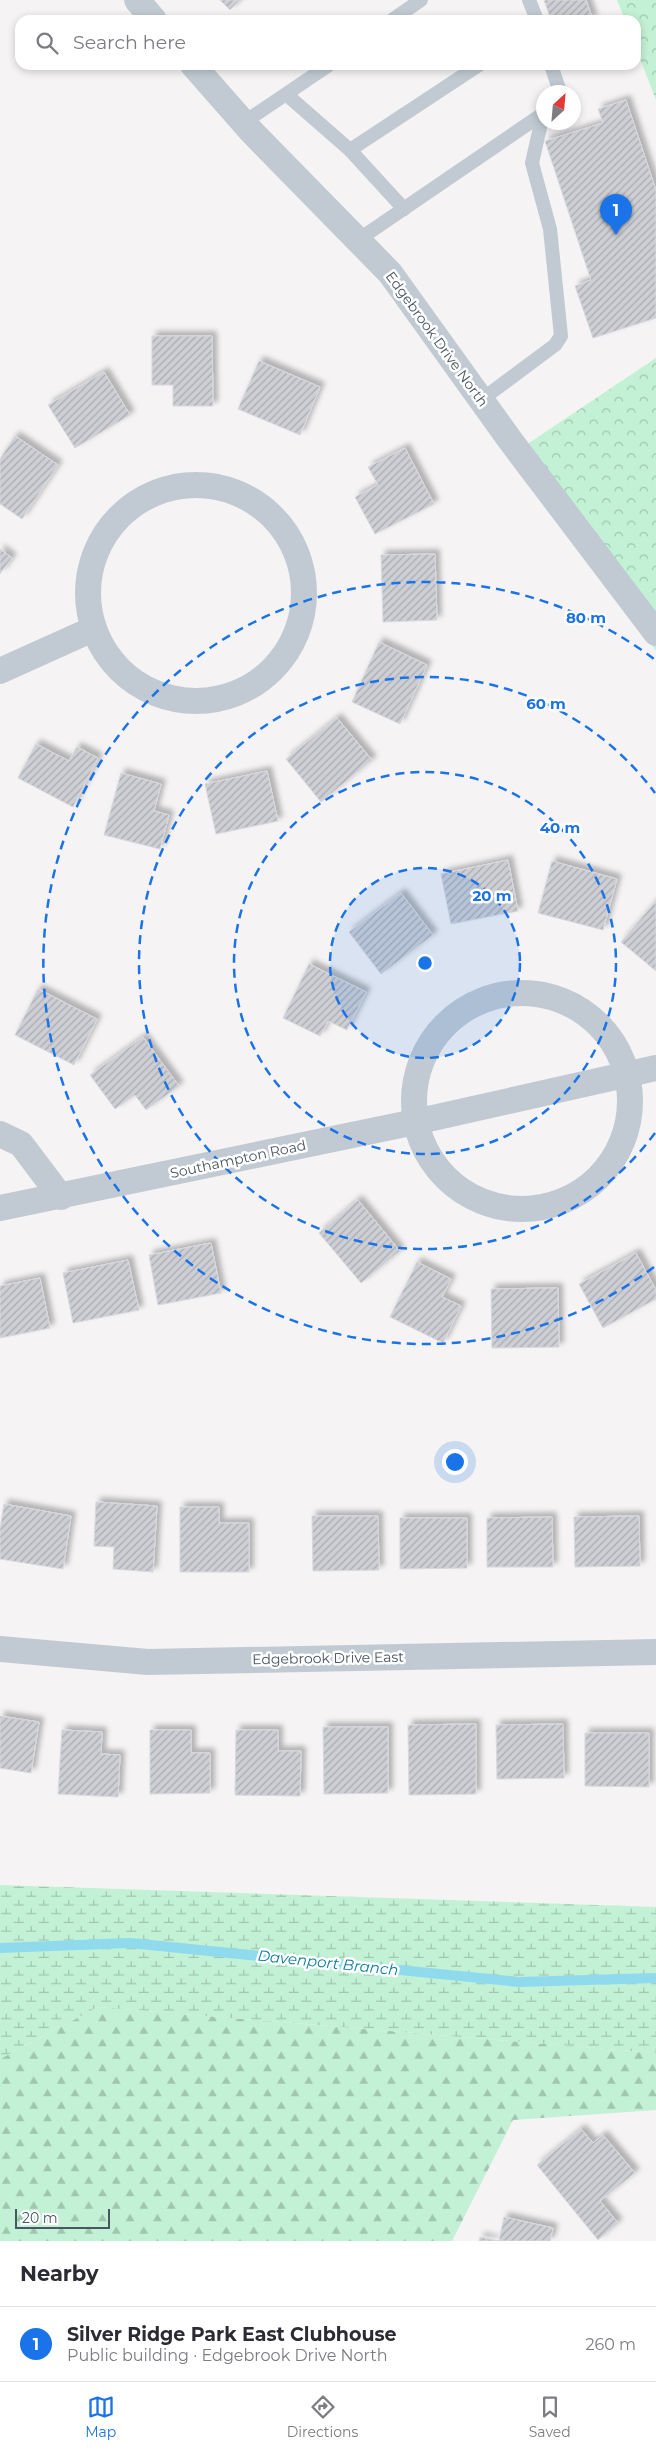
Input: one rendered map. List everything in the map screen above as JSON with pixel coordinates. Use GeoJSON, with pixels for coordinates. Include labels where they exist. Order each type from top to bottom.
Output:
{"type":"FeatureCollection","features":[{"type":"Feature","properties":{"kind":"street"},"geometry":{"type":"LineString","coordinates":[[137,0],[150,15]]}},
{"type":"Feature","properties":{"kind":"street","name":"Edgebrook Drive North"},"geometry":{"type":"LineString","coordinates":[[197,70],[243,123],[390,272],[481,400],[656,633]]}},
{"type":"Feature","properties":{"kind":"street"},"geometry":{"type":"LineString","coordinates":[[201,484],[236,492],[266,510],[290,537],[302,570],[304,606],[294,641],[273,670],[243,691],[208,701],[172,699],[138,685],[111,661],[93,629],[87,594],[92,559],[108,528],[134,504],[166,488],[201,484]]}},
{"type":"Feature","properties":{"kind":"street"},"geometry":{"type":"LineString","coordinates":[[0,671],[93,629]]}},
{"type":"Feature","properties":{"kind":"street"},"geometry":{"type":"LineString","coordinates":[[517,992],[554,997],[587,1014],[612,1041],[628,1076],[630,1110],[622,1143],[604,1172],[577,1194],[545,1207],[511,1208],[478,1200],[449,1181],[427,1154],[415,1122],[414,1085],[425,1050],[448,1020],[480,1000],[517,992]]}},
{"type":"Feature","properties":{"kind":"street","name":"Southampton Road"},"geometry":{"type":"LineString","coordinates":[[0,1208],[61,1197],[415,1122],[628,1076],[656,1068]]}},
{"type":"Feature","properties":{"kind":"street"},"geometry":{"type":"LineString","coordinates":[[0,1134],[21,1144],[61,1197]]}},
{"type":"Feature","properties":{"kind":"street","name":"Edgebrook Drive East"},"geometry":{"type":"LineString","coordinates":[[0,1649],[148,1662],[656,1652]]}},
{"type":"Feature","properties":{"kind":"lane"},"geometry":{"type":"LineString","coordinates":[[399,15],[421,0]]}},
{"type":"Feature","properties":{"kind":"lane"},"geometry":{"type":"LineString","coordinates":[[529,0],[535,15]]}},
{"type":"Feature","properties":{"kind":"lane"},"geometry":{"type":"LineString","coordinates":[[243,123],[322,70]]}},
{"type":"Feature","properties":{"kind":"lane"},"geometry":{"type":"LineString","coordinates":[[350,150],[471,70]]}},
{"type":"Feature","properties":{"kind":"lane"},"geometry":{"type":"LineString","coordinates":[[553,70],[558,85]]}},
{"type":"Feature","properties":{"kind":"lane"},"geometry":{"type":"LineString","coordinates":[[287,95],[350,150],[404,209]]}},
{"type":"Feature","properties":{"kind":"lane"},"geometry":{"type":"LineString","coordinates":[[358,240],[536,119]]}},
{"type":"Feature","properties":{"kind":"lane"},"geometry":{"type":"LineString","coordinates":[[481,400],[555,345],[561,336],[550,230],[532,163],[539,130]]}},
{"type":"Feature","properties":{"kind":"green space"},"geometry":{"type":"Polygon","coordinates":[[[617,0],[656,0],[656,100],[641,61],[641,15],[623,15],[617,0]]]}},
{"type":"Feature","properties":{"kind":"green space"},"geometry":{"type":"Polygon","coordinates":[[[656,358],[656,651],[520,449],[656,358]]]}},
{"type":"Feature","properties":{"kind":"green space"},"geometry":{"type":"Polygon","coordinates":[[[0,1885],[656,1907],[656,2053],[98,2007],[0,2059],[0,1885]]]}},
{"type":"Feature","properties":{"kind":"green space"},"geometry":{"type":"Polygon","coordinates":[[[98,2007],[656,2053],[656,2110],[513,2120],[452,2241],[0,2241],[0,2059],[98,2007]]]}},
{"type":"Feature","properties":{"kind":"building"},"geometry":{"type":"Polygon","coordinates":[[[220,0],[240,0],[230,10],[220,0]]]}},
{"type":"Feature","properties":{"kind":"building"},"geometry":{"type":"Polygon","coordinates":[[[544,0],[586,0],[591,15],[549,15],[544,0]]]}},
{"type":"Feature","properties":{"kind":"building"},"geometry":{"type":"Polygon","coordinates":[[[626,100],[656,190],[656,318],[593,338],[575,286],[591,280],[545,141],[603,123],[598,109],[626,100]]]}},
{"type":"Feature","properties":{"kind":"building"},"geometry":{"type":"Polygon","coordinates":[[[152,336],[212,336],[213,406],[173,406],[173,385],[152,385],[152,336]]]}},
{"type":"Feature","properties":{"kind":"building"},"geometry":{"type":"Polygon","coordinates":[[[259,361],[320,387],[300,435],[238,409],[259,361]]]}},
{"type":"Feature","properties":{"kind":"building"},"geometry":{"type":"Polygon","coordinates":[[[104,372],[130,415],[75,448],[48,405],[104,372]]]}},
{"type":"Feature","properties":{"kind":"building"},"geometry":{"type":"Polygon","coordinates":[[[15,436],[58,465],[22,519],[0,504],[0,459],[15,436]]]}},
{"type":"Feature","properties":{"kind":"building"},"geometry":{"type":"Polygon","coordinates":[[[405,448],[434,504],[375,534],[355,497],[378,485],[368,467],[405,448]]]}},
{"type":"Feature","properties":{"kind":"building"},"geometry":{"type":"Polygon","coordinates":[[[0,549],[12,558],[0,574],[0,549]]]}},
{"type":"Feature","properties":{"kind":"building"},"geometry":{"type":"Polygon","coordinates":[[[435,554],[437,620],[383,622],[381,555],[435,554]]]}},
{"type":"Feature","properties":{"kind":"building"},"geometry":{"type":"Polygon","coordinates":[[[379,642],[427,665],[400,724],[352,702],[379,642]]]}},
{"type":"Feature","properties":{"kind":"building"},"geometry":{"type":"Polygon","coordinates":[[[337,718],[372,760],[321,802],[286,759],[337,718]]]}},
{"type":"Feature","properties":{"kind":"building"},"geometry":{"type":"Polygon","coordinates":[[[36,744],[69,761],[77,747],[98,758],[73,807],[18,778],[36,744]]]}},
{"type":"Feature","properties":{"kind":"building"},"geometry":{"type":"Polygon","coordinates":[[[267,771],[278,821],[216,834],[205,784],[267,771]]]}},
{"type":"Feature","properties":{"kind":"building"},"geometry":{"type":"Polygon","coordinates":[[[121,773],[161,784],[154,811],[169,815],[160,849],[104,835],[121,773]]]}},
{"type":"Feature","properties":{"kind":"building"},"geometry":{"type":"Polygon","coordinates":[[[508,860],[518,911],[451,924],[441,874],[508,860]]]}},
{"type":"Feature","properties":{"kind":"building"},"geometry":{"type":"Polygon","coordinates":[[[552,861],[617,879],[603,930],[538,913],[552,861]]]}},
{"type":"Feature","properties":{"kind":"building"},"geometry":{"type":"Polygon","coordinates":[[[401,893],[433,935],[381,974],[349,932],[401,893]]]}},
{"type":"Feature","properties":{"kind":"building"},"geometry":{"type":"Polygon","coordinates":[[[655,902],[656,904],[656,971],[621,942],[655,902]]]}},
{"type":"Feature","properties":{"kind":"building"},"geometry":{"type":"Polygon","coordinates":[[[309,964],[366,992],[347,1030],[328,1021],[320,1036],[283,1018],[309,964]]]}},
{"type":"Feature","properties":{"kind":"building"},"geometry":{"type":"Polygon","coordinates":[[[38,989],[97,1019],[74,1065],[15,1035],[38,989]]]}},
{"type":"Feature","properties":{"kind":"building"},"geometry":{"type":"Polygon","coordinates":[[[143,1037],[179,1086],[146,1110],[135,1095],[115,1109],[90,1075],[143,1037]]]}},
{"type":"Feature","properties":{"kind":"building"},"geometry":{"type":"Polygon","coordinates":[[[358,1200],[400,1251],[361,1283],[319,1233],[358,1200]]]}},
{"type":"Feature","properties":{"kind":"building"},"geometry":{"type":"Polygon","coordinates":[[[211,1243],[221,1293],[158,1305],[149,1255],[211,1243]]]}},
{"type":"Feature","properties":{"kind":"building"},"geometry":{"type":"Polygon","coordinates":[[[636,1253],[656,1290],[656,1299],[603,1328],[579,1284],[636,1253]]]}},
{"type":"Feature","properties":{"kind":"building"},"geometry":{"type":"Polygon","coordinates":[[[128,1260],[139,1310],[73,1323],[63,1273],[128,1260]]]}},
{"type":"Feature","properties":{"kind":"building"},"geometry":{"type":"Polygon","coordinates":[[[417,1262],[451,1279],[442,1297],[461,1306],[443,1343],[390,1317],[417,1262]]]}},
{"type":"Feature","properties":{"kind":"building"},"geometry":{"type":"Polygon","coordinates":[[[40,1278],[50,1328],[0,1338],[0,1286],[40,1278]]]}},
{"type":"Feature","properties":{"kind":"building"},"geometry":{"type":"Polygon","coordinates":[[[558,1288],[559,1347],[492,1348],[491,1289],[558,1288]]]}},
{"type":"Feature","properties":{"kind":"building"},"geometry":{"type":"Polygon","coordinates":[[[96,1502],[157,1506],[153,1572],[113,1569],[114,1547],[94,1546],[96,1502]]]}},
{"type":"Feature","properties":{"kind":"building"},"geometry":{"type":"Polygon","coordinates":[[[4,1504],[71,1516],[63,1569],[0,1559],[0,1529],[4,1504]]]}},
{"type":"Feature","properties":{"kind":"building"},"geometry":{"type":"Polygon","coordinates":[[[180,1507],[219,1507],[219,1523],[249,1523],[249,1572],[180,1572],[180,1507]]]}},
{"type":"Feature","properties":{"kind":"building"},"geometry":{"type":"Polygon","coordinates":[[[312,1516],[378,1516],[379,1570],[313,1571],[312,1516]]]}},
{"type":"Feature","properties":{"kind":"building"},"geometry":{"type":"Polygon","coordinates":[[[639,1516],[640,1566],[575,1567],[574,1517],[639,1516]]]}},
{"type":"Feature","properties":{"kind":"building"},"geometry":{"type":"Polygon","coordinates":[[[552,1517],[553,1567],[487,1567],[487,1518],[552,1517]]]}},
{"type":"Feature","properties":{"kind":"building"},"geometry":{"type":"Polygon","coordinates":[[[400,1518],[467,1518],[467,1568],[400,1569],[400,1518]]]}},
{"type":"Feature","properties":{"kind":"building"},"geometry":{"type":"Polygon","coordinates":[[[0,1716],[39,1722],[31,1773],[0,1768],[0,1716]]]}},
{"type":"Feature","properties":{"kind":"building"},"geometry":{"type":"Polygon","coordinates":[[[476,1724],[476,1794],[409,1795],[408,1725],[476,1724]]]}},
{"type":"Feature","properties":{"kind":"building"},"geometry":{"type":"Polygon","coordinates":[[[563,1724],[564,1778],[497,1779],[496,1725],[563,1724]]]}},
{"type":"Feature","properties":{"kind":"building"},"geometry":{"type":"Polygon","coordinates":[[[323,1727],[388,1727],[388,1793],[324,1794],[323,1727]]]}},
{"type":"Feature","properties":{"kind":"building"},"geometry":{"type":"Polygon","coordinates":[[[62,1730],[102,1732],[101,1754],[120,1755],[118,1797],[58,1794],[62,1730]]]}},
{"type":"Feature","properties":{"kind":"building"},"geometry":{"type":"Polygon","coordinates":[[[150,1730],[191,1730],[191,1753],[210,1753],[210,1793],[150,1794],[150,1730]]]}},
{"type":"Feature","properties":{"kind":"building"},"geometry":{"type":"Polygon","coordinates":[[[236,1730],[278,1730],[278,1751],[301,1751],[300,1796],[235,1795],[236,1730]]]}},
{"type":"Feature","properties":{"kind":"building"},"geometry":{"type":"Polygon","coordinates":[[[585,1733],[649,1733],[649,1787],[585,1786],[585,1733]]]}},
{"type":"Feature","properties":{"kind":"building"},"geometry":{"type":"Polygon","coordinates":[[[581,2129],[593,2143],[603,2135],[635,2173],[600,2201],[618,2223],[598,2240],[537,2165],[581,2129]]]}},
{"type":"Feature","properties":{"kind":"building"},"geometry":{"type":"Polygon","coordinates":[[[504,2217],[553,2228],[550,2241],[499,2241],[504,2217]]]}},
{"type":"Feature","properties":{"kind":"building"},"geometry":{"type":"Polygon","coordinates":[[[480,2237],[499,2241],[479,2241],[480,2237]]]}},
{"type":"Feature","properties":{"kind":"waterway","name":"Davenport Branch"},"geometry":{"type":"LineString","coordinates":[[0,1948],[130,1943],[519,1982],[656,1978]]}},
{"type":"Feature","properties":{"kind":"place","name":"Silver Ridge Park East Clubhouse"},"geometry":{"type":"Point","coordinates":[616,235]}}]}
